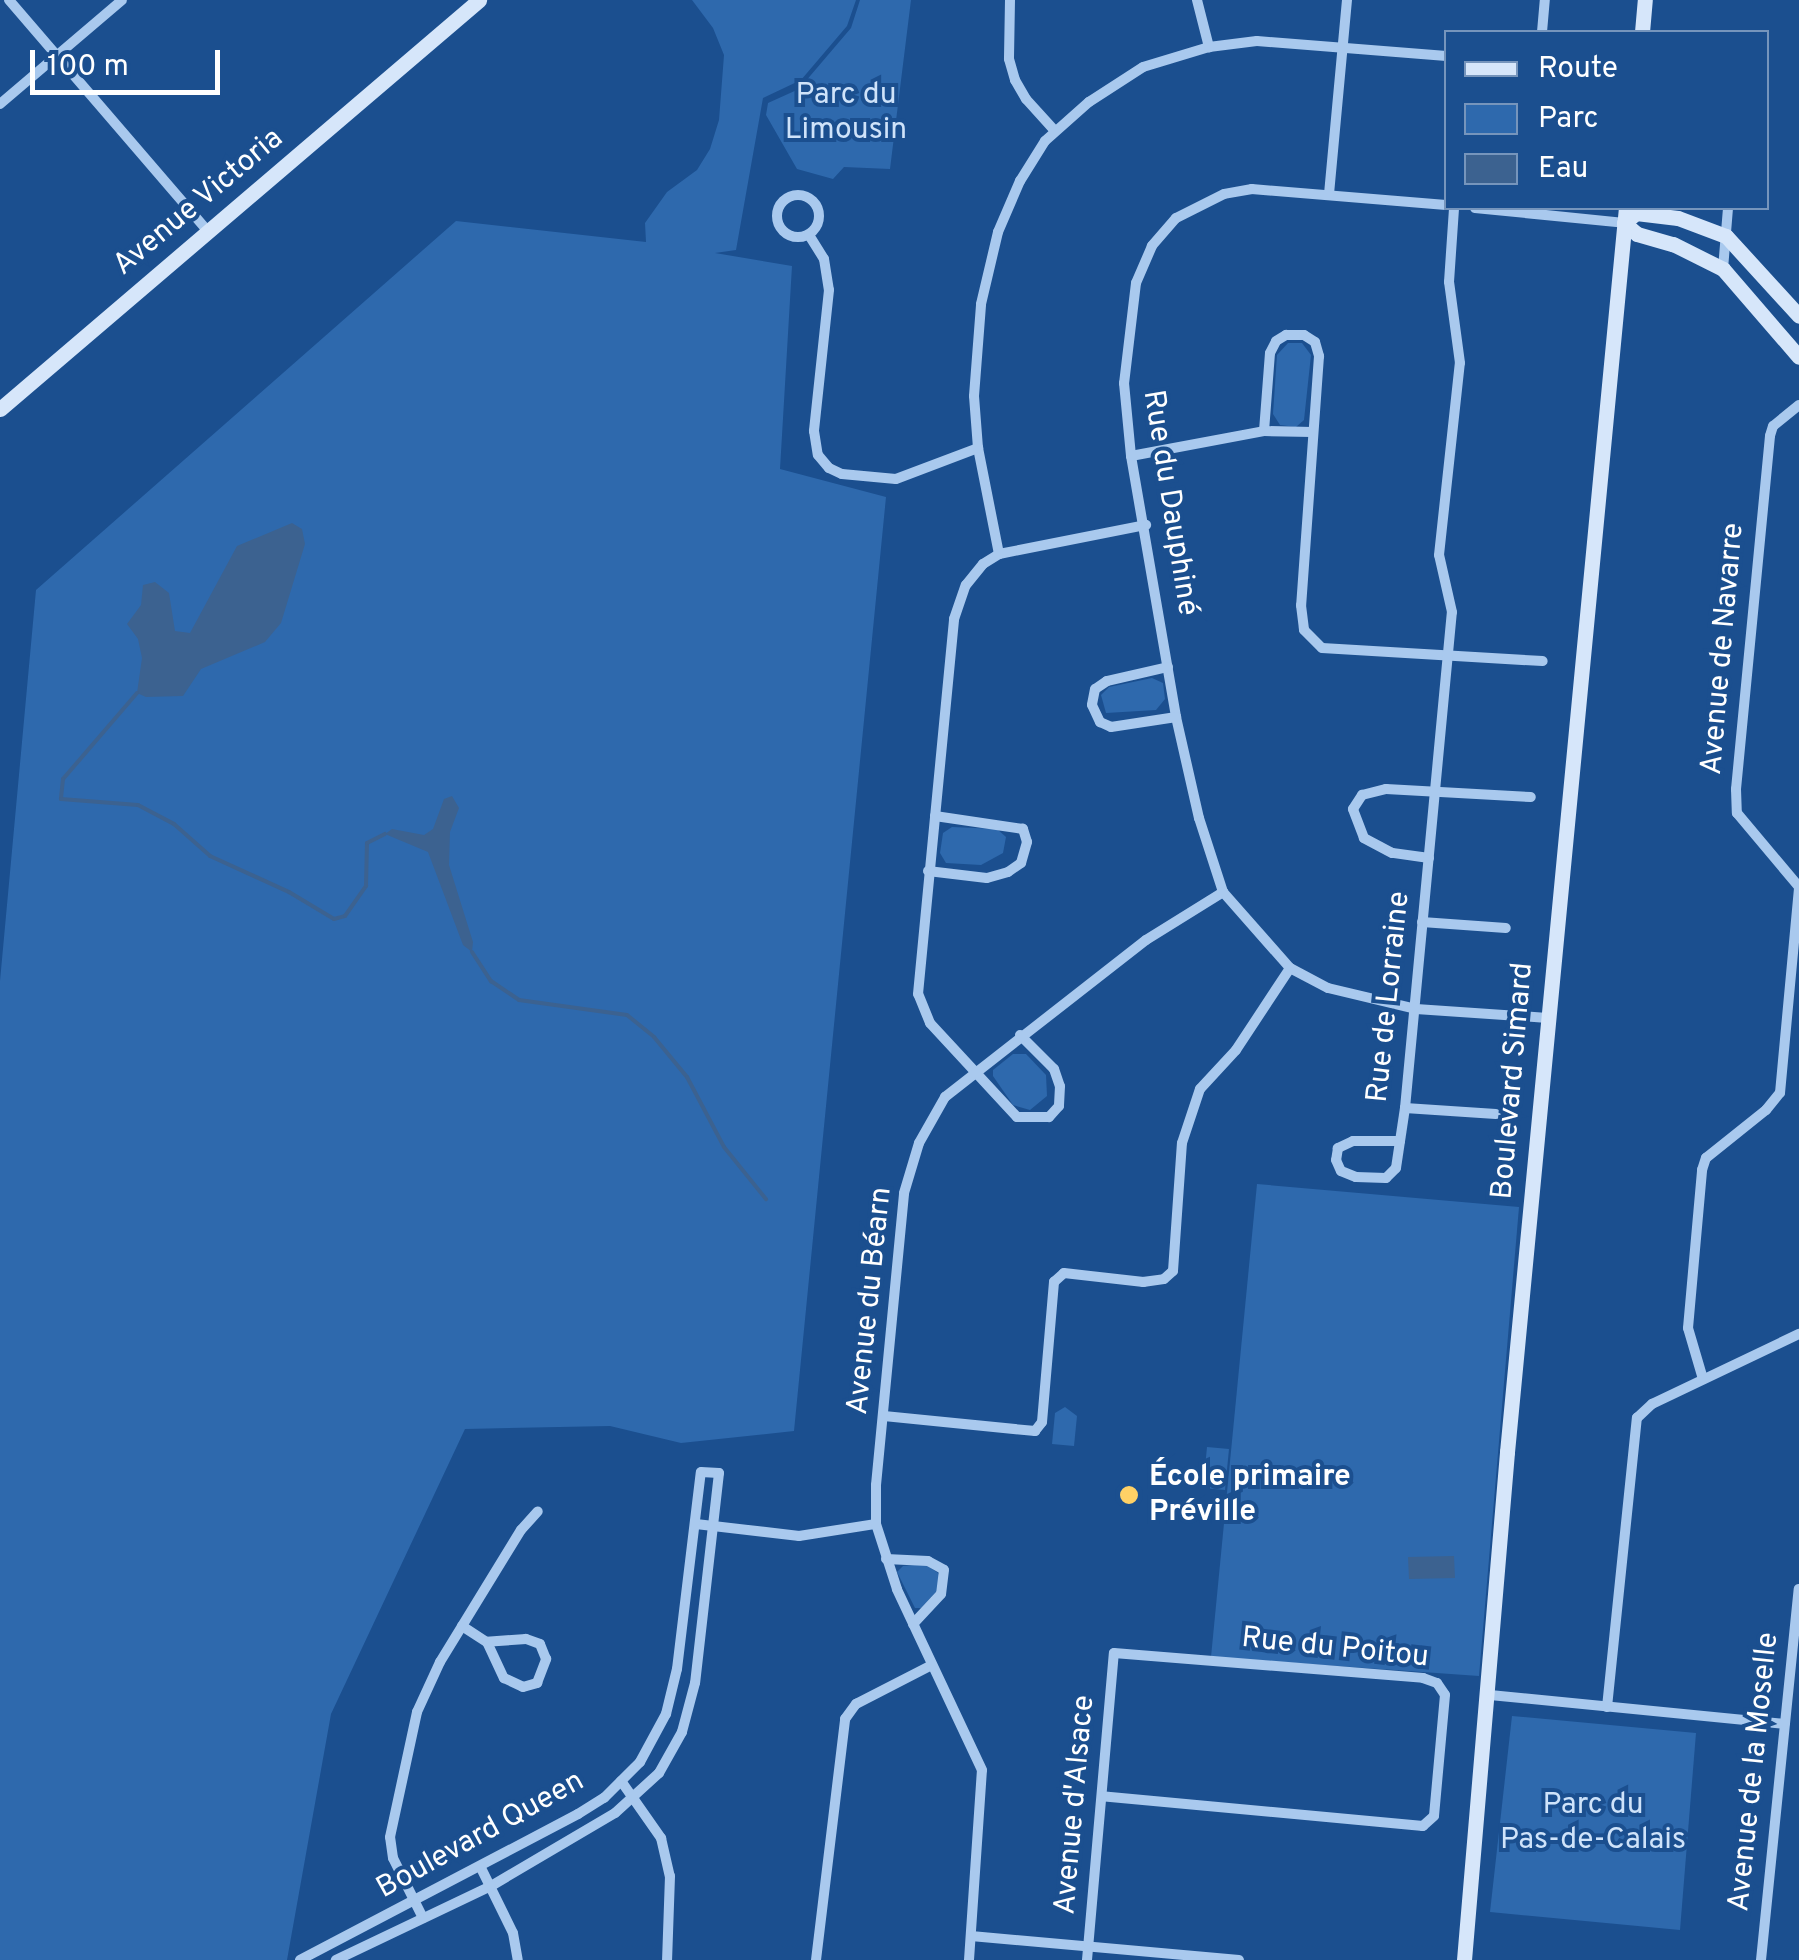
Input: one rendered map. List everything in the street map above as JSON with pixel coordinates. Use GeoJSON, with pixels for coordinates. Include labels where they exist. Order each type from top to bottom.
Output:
{"type":"FeatureCollection","features":[{"type":"Feature","properties":{"kind":"main road","name":"Avenue Victoria"},"geometry":{"type":"LineString","coordinates":[[0,409],[479,0]]}},
{"type":"Feature","properties":{"kind":"main road"},"geometry":{"type":"LineString","coordinates":[[1642,30],[1646,0]]}},
{"type":"Feature","properties":{"kind":"main road"},"geometry":{"type":"LineString","coordinates":[[1799,316],[1726,236],[1678,218],[1625,215],[1637,234],[1673,244],[1723,269],[1799,357]]}},
{"type":"Feature","properties":{"kind":"main road","name":"Boulevard Simard"},"geometry":{"type":"LineString","coordinates":[[1464,1960],[1490,1695],[1507,1452],[1625,215]]}},
{"type":"Feature","properties":{"kind":"street"},"geometry":{"type":"LineString","coordinates":[[9,0],[208,231]]}},
{"type":"Feature","properties":{"kind":"street"},"geometry":{"type":"LineString","coordinates":[[0,104],[122,0]]}},
{"type":"Feature","properties":{"kind":"street"},"geometry":{"type":"LineString","coordinates":[[1010,0],[1009,59],[1015,80],[1026,99],[1055,131]]}},
{"type":"Feature","properties":{"kind":"street"},"geometry":{"type":"LineString","coordinates":[[1198,0],[1209,47]]}},
{"type":"Feature","properties":{"kind":"street"},"geometry":{"type":"LineString","coordinates":[[1329,194],[1347,0]]}},
{"type":"Feature","properties":{"kind":"street"},"geometry":{"type":"LineString","coordinates":[[1542,30],[1545,0]]}},
{"type":"Feature","properties":{"kind":"street"},"geometry":{"type":"LineString","coordinates":[[1000,554],[978,448],[974,396],[980,304],[1020,181],[1055,131],[1143,67],[1209,47],[1258,41],[1444,56]]}},
{"type":"Feature","properties":{"kind":"street","name":"Rue du Dauphiné"},"geometry":{"type":"LineString","coordinates":[[1444,205],[1252,189],[1224,194],[1176,218],[1152,246],[1136,283],[1124,384],[1131,456],[1146,525],[1176,717],[1199,818],[1224,892],[1290,968],[1328,988],[1416,1009],[1548,1018]]}},
{"type":"Feature","properties":{"kind":"street"},"geometry":{"type":"LineString","coordinates":[[802,196],[814,203],[818,224],[809,234],[796,237],[780,227],[779,208],[788,198],[802,196]]}},
{"type":"Feature","properties":{"kind":"street","name":"Rue de Lorraine"},"geometry":{"type":"LineString","coordinates":[[1400,1141],[1353,1141],[1338,1148],[1336,1160],[1341,1171],[1356,1177],[1386,1178],[1396,1168],[1406,1108],[1452,612],[1439,555],[1460,363],[1449,282],[1454,210]]}},
{"type":"Feature","properties":{"kind":"street"},"geometry":{"type":"LineString","coordinates":[[1517,210],[1625,215]]}},
{"type":"Feature","properties":{"kind":"street"},"geometry":{"type":"LineString","coordinates":[[1723,269],[1728,210]]}},
{"type":"Feature","properties":{"kind":"street"},"geometry":{"type":"LineString","coordinates":[[809,234],[824,259],[828,290],[814,431],[818,454],[829,468],[842,474],[896,478],[978,448]]}},
{"type":"Feature","properties":{"kind":"street"},"geometry":{"type":"LineString","coordinates":[[1264,431],[1270,353],[1276,341],[1286,335],[1304,335],[1315,342],[1318,356],[1303,523],[1304,630],[1322,648],[1446,659],[1460,653],[1542,661]]}},
{"type":"Feature","properties":{"kind":"street","name":"Avenue de Navarre"},"geometry":{"type":"LineString","coordinates":[[1702,1379],[1688,1328],[1702,1170],[1706,1158],[1766,1110],[1780,1093],[1799,888],[1738,813],[1736,789],[1770,436],[1773,426],[1799,406]]}},
{"type":"Feature","properties":{"kind":"street"},"geometry":{"type":"LineString","coordinates":[[1131,456],[1264,431],[1312,432]]}},
{"type":"Feature","properties":{"kind":"street"},"geometry":{"type":"LineString","coordinates":[[1020,1035],[1054,1069],[1060,1086],[1058,1106],[1049,1117],[1017,1117],[976,1068],[930,1023],[918,994],[954,619],[966,585],[983,564],[1000,554],[1146,525]]}},
{"type":"Feature","properties":{"kind":"street"},"geometry":{"type":"LineString","coordinates":[[1168,666],[1108,681],[1095,689],[1092,704],[1100,722],[1112,727],[1176,717]]}},
{"type":"Feature","properties":{"kind":"street","name":"Rue de Lorraine"},"geometry":{"type":"LineString","coordinates":[[1430,858],[1392,854],[1364,838],[1353,810],[1362,795],[1386,789],[1435,791]]}},
{"type":"Feature","properties":{"kind":"street"},"geometry":{"type":"LineString","coordinates":[[1435,791],[1530,796]]}},
{"type":"Feature","properties":{"kind":"street"},"geometry":{"type":"LineString","coordinates":[[928,870],[987,878],[1008,872],[1021,862],[1027,842],[1022,829],[935,816]]}},
{"type":"Feature","properties":{"kind":"street","name":"Avenue du Béarn"},"geometry":{"type":"LineString","coordinates":[[969,1960],[982,1770],[913,1624],[876,1524],[904,1193],[928,1127],[945,1097],[976,1068],[1146,940],[1224,892]]}},
{"type":"Feature","properties":{"kind":"street"},"geometry":{"type":"LineString","coordinates":[[1422,922],[1506,928]]}},
{"type":"Feature","properties":{"kind":"street"},"geometry":{"type":"LineString","coordinates":[[884,1416],[1035,1431],[1042,1422],[1054,1282],[1064,1273],[1143,1282],[1164,1279],[1173,1272],[1182,1143],[1200,1089],[1236,1050],[1290,968]]}},
{"type":"Feature","properties":{"kind":"street"},"geometry":{"type":"LineString","coordinates":[[1406,1108],[1496,1114]]}},
{"type":"Feature","properties":{"kind":"street"},"geometry":{"type":"LineString","coordinates":[[1607,1707],[1637,1418],[1652,1404],[1799,1334]]}},
{"type":"Feature","properties":{"kind":"street","name":"Boulevard Queen"},"geometry":{"type":"LineString","coordinates":[[300,1960],[481,1868],[604,1798],[640,1762],[666,1714],[677,1669],[701,1472],[719,1473],[695,1683],[682,1732],[659,1773],[615,1813],[490,1886],[336,1960]]}},
{"type":"Feature","properties":{"kind":"street"},"geometry":{"type":"LineString","coordinates":[[422,1918],[394,1858],[391,1824],[417,1712],[430,1678],[538,1511]]}},
{"type":"Feature","properties":{"kind":"street"},"geometry":{"type":"LineString","coordinates":[[696,1524],[818,1536],[876,1524]]}},
{"type":"Feature","properties":{"kind":"street"},"geometry":{"type":"LineString","coordinates":[[886,1559],[928,1561],[944,1570],[942,1594],[913,1624]]}},
{"type":"Feature","properties":{"kind":"street","name":"Avenue de la Moselle"},"geometry":{"type":"LineString","coordinates":[[1761,1960],[1799,1589]]}},
{"type":"Feature","properties":{"kind":"street"},"geometry":{"type":"LineString","coordinates":[[462,1626],[487,1642],[504,1678],[523,1687],[536,1683],[546,1658],[540,1644],[526,1639],[487,1642]]}},
{"type":"Feature","properties":{"kind":"street","name":"Rue du Poitou"},"geometry":{"type":"LineString","coordinates":[[1102,1796],[1423,1826],[1434,1816],[1446,1704],[1442,1688],[1422,1678],[1114,1654]]}},
{"type":"Feature","properties":{"kind":"street","name":"Avenue d'Alsace"},"geometry":{"type":"LineString","coordinates":[[1087,1960],[1114,1654]]}},
{"type":"Feature","properties":{"kind":"street"},"geometry":{"type":"LineString","coordinates":[[816,1960],[846,1718],[856,1704],[932,1665]]}},
{"type":"Feature","properties":{"kind":"street"},"geometry":{"type":"LineString","coordinates":[[1490,1695],[1786,1724]]}},
{"type":"Feature","properties":{"kind":"street"},"geometry":{"type":"LineString","coordinates":[[621,1781],[661,1838],[670,1876],[667,1960]]}},
{"type":"Feature","properties":{"kind":"street"},"geometry":{"type":"LineString","coordinates":[[481,1868],[513,1933],[518,1960]]}},
{"type":"Feature","properties":{"kind":"street"},"geometry":{"type":"LineString","coordinates":[[971,1936],[1240,1960]]}},
{"type":"Feature","properties":{"kind":"green space"},"geometry":{"type":"Polygon","coordinates":[[[692,0],[856,0],[847,26],[801,80],[763,98],[736,250],[715,253],[792,266],[780,469],[886,497],[794,1431],[681,1443],[610,1426],[465,1429],[331,1714],[287,1960],[0,1960],[0,981],[36,590],[456,221],[646,242],[645,223],[667,192],[697,170],[710,149],[719,120],[724,55],[713,28],[692,0]]]}},
{"type":"Feature","properties":{"kind":"green space","name":"Parc du Limousin"},"geometry":{"type":"Polygon","coordinates":[[[860,0],[911,0],[890,169],[844,167],[833,179],[797,169],[766,115],[768,103],[799,89],[851,28],[860,0]]]}},
{"type":"Feature","properties":{"kind":"green space"},"geometry":{"type":"Polygon","coordinates":[[[1288,343],[1302,343],[1311,355],[1304,420],[1296,427],[1280,425],[1273,414],[1277,355],[1288,343]]]}},
{"type":"Feature","properties":{"kind":"green space"},"geometry":{"type":"Polygon","coordinates":[[[1152,678],[1163,683],[1165,699],[1156,710],[1106,713],[1101,695],[1109,687],[1152,678]]]}},
{"type":"Feature","properties":{"kind":"green space"},"geometry":{"type":"Polygon","coordinates":[[[952,827],[997,829],[1006,837],[1003,853],[981,865],[946,863],[940,853],[943,833],[952,827]]]}},
{"type":"Feature","properties":{"kind":"green space"},"geometry":{"type":"Polygon","coordinates":[[[1013,1054],[1026,1054],[1046,1075],[1047,1096],[1030,1110],[1013,1105],[993,1076],[993,1070],[1013,1054]]]}},
{"type":"Feature","properties":{"kind":"green space"},"geometry":{"type":"Polygon","coordinates":[[[1257,1184],[1519,1207],[1479,1676],[1211,1657],[1257,1184]]]}},
{"type":"Feature","properties":{"kind":"green space"},"geometry":{"type":"Polygon","coordinates":[[[1065,1407],[1077,1416],[1074,1446],[1052,1444],[1055,1413],[1065,1407]]]}},
{"type":"Feature","properties":{"kind":"green space"},"geometry":{"type":"Polygon","coordinates":[[[1207,1447],[1229,1449],[1225,1490],[1203,1488],[1207,1447]]]}},
{"type":"Feature","properties":{"kind":"green space"},"geometry":{"type":"Polygon","coordinates":[[[925,1564],[938,1573],[941,1581],[921,1608],[915,1608],[897,1572],[903,1566],[925,1564]]]}},
{"type":"Feature","properties":{"kind":"green space","name":"Parc du Pas-de-Calais"},"geometry":{"type":"Polygon","coordinates":[[[1512,1716],[1696,1733],[1680,1930],[1490,1912],[1512,1716]]]}},
{"type":"Feature","properties":{"kind":"water"},"geometry":{"type":"Polygon","coordinates":[[[292,523],[302,529],[305,544],[281,623],[265,642],[201,669],[183,696],[146,697],[137,693],[142,658],[138,639],[127,624],[141,605],[143,585],[155,582],[169,593],[175,631],[190,633],[237,546],[292,523]]]}},
{"type":"Feature","properties":{"kind":"water"},"geometry":{"type":"Polygon","coordinates":[[[452,796],[459,808],[450,832],[449,865],[473,942],[472,952],[463,945],[428,852],[385,834],[392,829],[424,835],[433,829],[444,799],[452,796]]]}},
{"type":"Feature","properties":{"kind":"water"},"geometry":{"type":"Polygon","coordinates":[[[1454,1556],[1455,1578],[1409,1579],[1408,1557],[1454,1556]]]}},
{"type":"Feature","properties":{"kind":"waterway"},"geometry":{"type":"LineString","coordinates":[[137,693],[63,779],[61,799],[138,805],[174,824],[210,856],[289,892],[334,919],[345,916],[366,886],[367,843],[385,834]]}},
{"type":"Feature","properties":{"kind":"waterway"},"geometry":{"type":"LineString","coordinates":[[472,952],[491,981],[519,1000],[627,1015],[654,1037],[687,1077],[724,1147],[766,1199]]}},
{"type":"Feature","properties":{"kind":"place","name":"École primaire Préville"},"geometry":{"type":"Point","coordinates":[1129,1495]}}]}
